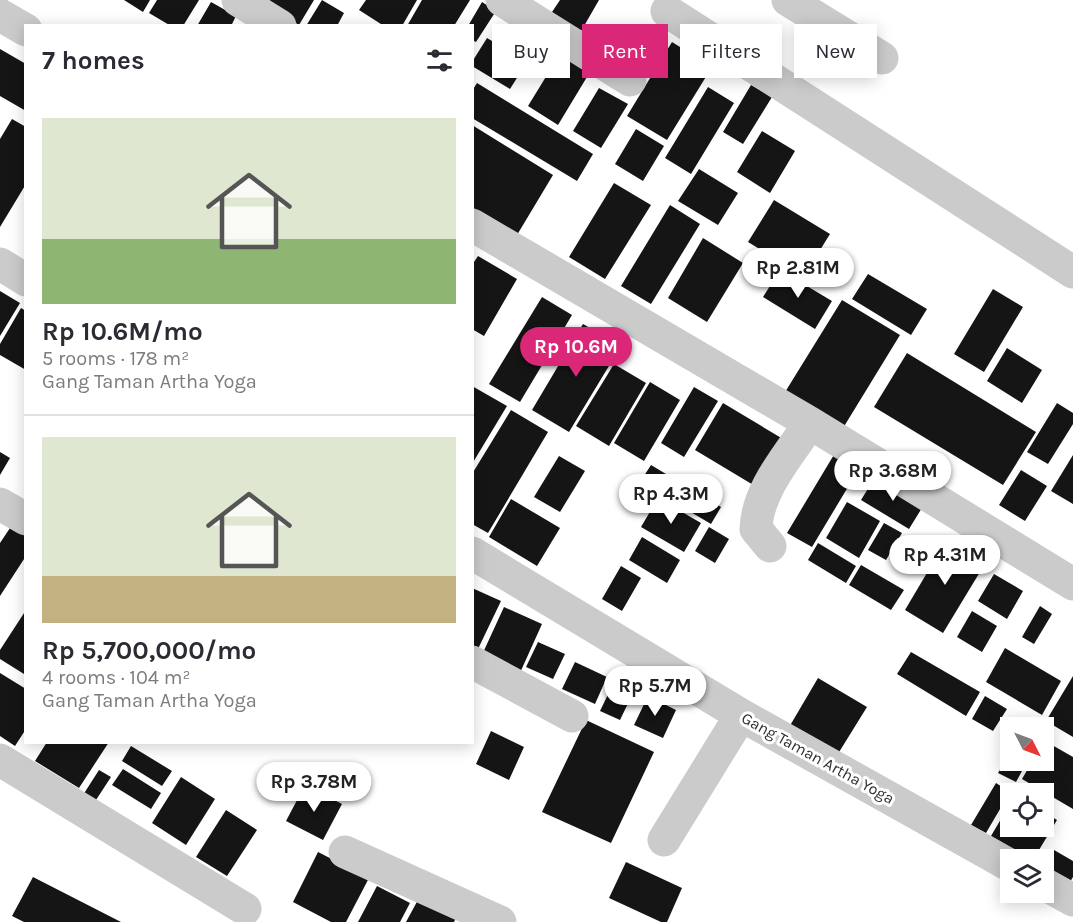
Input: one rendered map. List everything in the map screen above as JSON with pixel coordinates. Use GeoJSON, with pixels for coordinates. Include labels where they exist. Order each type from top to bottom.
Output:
{"type":"FeatureCollection","features":[{"type":"Feature","properties":{"kind":"street"},"geometry":{"type":"LineString","coordinates":[[238,0],[277,24]]}},
{"type":"Feature","properties":{"kind":"street"},"geometry":{"type":"LineString","coordinates":[[502,0],[630,80]]}},
{"type":"Feature","properties":{"kind":"street"},"geometry":{"type":"LineString","coordinates":[[788,0],[882,58]]}},
{"type":"Feature","properties":{"kind":"street"},"geometry":{"type":"LineString","coordinates":[[667,11],[1073,273]]}},
{"type":"Feature","properties":{"kind":"street"},"geometry":{"type":"LineString","coordinates":[[0,15],[24,29]]}},
{"type":"Feature","properties":{"kind":"street"},"geometry":{"type":"LineString","coordinates":[[474,226],[810,423],[1073,584]]}},
{"type":"Feature","properties":{"kind":"street"},"geometry":{"type":"LineString","coordinates":[[0,264],[24,279]]}},
{"type":"Feature","properties":{"kind":"street"},"geometry":{"type":"LineString","coordinates":[[770,546],[756,529],[756,512],[763,495],[810,423]]}},
{"type":"Feature","properties":{"kind":"street"},"geometry":{"type":"LineString","coordinates":[[0,504],[24,518]]}},
{"type":"Feature","properties":{"kind":"street","name":"Gang Taman Artha Yoga"},"geometry":{"type":"LineString","coordinates":[[474,554],[741,715],[1000,860]]}},
{"type":"Feature","properties":{"kind":"street"},"geometry":{"type":"LineString","coordinates":[[474,663],[572,716]]}},
{"type":"Feature","properties":{"kind":"street"},"geometry":{"type":"LineString","coordinates":[[664,840],[741,715]]}},
{"type":"Feature","properties":{"kind":"street"},"geometry":{"type":"LineString","coordinates":[[0,760],[245,909]]}},
{"type":"Feature","properties":{"kind":"street"},"geometry":{"type":"LineString","coordinates":[[345,852],[500,922]]}},
{"type":"Feature","properties":{"kind":"street"},"geometry":{"type":"LineString","coordinates":[[1054,890],[1073,900]]}},
{"type":"Feature","properties":{"kind":"building"},"geometry":{"type":"Polygon","coordinates":[[[124,0],[150,0],[143,12],[124,0]]]}},
{"type":"Feature","properties":{"kind":"building"},"geometry":{"type":"Polygon","coordinates":[[[157,0],[199,0],[184,24],[168,24],[149,13],[157,0]]]}},
{"type":"Feature","properties":{"kind":"building"},"geometry":{"type":"Polygon","coordinates":[[[270,0],[314,0],[300,24],[267,6],[270,0]]]}},
{"type":"Feature","properties":{"kind":"building"},"geometry":{"type":"Polygon","coordinates":[[[322,0],[344,13],[338,24],[307,24],[322,0]]]}},
{"type":"Feature","properties":{"kind":"building"},"geometry":{"type":"Polygon","coordinates":[[[366,0],[417,0],[403,24],[381,24],[359,10],[366,0]]]}},
{"type":"Feature","properties":{"kind":"building"},"geometry":{"type":"Polygon","coordinates":[[[422,0],[470,0],[455,24],[408,24],[422,0]]]}},
{"type":"Feature","properties":{"kind":"building"},"geometry":{"type":"Polygon","coordinates":[[[560,0],[599,0],[585,24],[582,24],[580,33],[570,27],[570,24],[565,24],[550,15],[560,0]]]}},
{"type":"Feature","properties":{"kind":"building"},"geometry":{"type":"Polygon","coordinates":[[[211,2],[236,16],[232,24],[198,24],[211,2]]]}},
{"type":"Feature","properties":{"kind":"building"},"geometry":{"type":"Polygon","coordinates":[[[482,2],[496,11],[476,42],[474,41],[474,24],[469,24],[482,2]]]}},
{"type":"Feature","properties":{"kind":"building"},"geometry":{"type":"Polygon","coordinates":[[[487,38],[492,41],[492,78],[517,78],[510,89],[474,67],[474,59],[487,38]]]}},
{"type":"Feature","properties":{"kind":"building"},"geometry":{"type":"Polygon","coordinates":[[[672,42],[680,47],[680,78],[705,78],[667,140],[627,116],[650,78],[668,78],[668,49],[672,42]]]}},
{"type":"Feature","properties":{"kind":"building"},"geometry":{"type":"Polygon","coordinates":[[[0,49],[24,63],[24,110],[0,96],[0,49]]]}},
{"type":"Feature","properties":{"kind":"building"},"geometry":{"type":"Polygon","coordinates":[[[570,53],[582,60],[582,78],[586,78],[558,125],[528,106],[545,78],[570,78],[570,53]]]}},
{"type":"Feature","properties":{"kind":"building"},"geometry":{"type":"Polygon","coordinates":[[[477,83],[593,154],[577,181],[474,119],[474,88],[477,83]]]}},
{"type":"Feature","properties":{"kind":"building"},"geometry":{"type":"Polygon","coordinates":[[[751,85],[772,97],[743,144],[723,132],[751,85]]]}},
{"type":"Feature","properties":{"kind":"building"},"geometry":{"type":"Polygon","coordinates":[[[708,87],[734,103],[691,174],[665,158],[708,87]]]}},
{"type":"Feature","properties":{"kind":"building"},"geometry":{"type":"Polygon","coordinates":[[[599,88],[628,104],[601,148],[573,131],[599,88]]]}},
{"type":"Feature","properties":{"kind":"building"},"geometry":{"type":"Polygon","coordinates":[[[12,119],[24,126],[24,187],[0,227],[0,139],[12,119]]]}},
{"type":"Feature","properties":{"kind":"building"},"geometry":{"type":"Polygon","coordinates":[[[474,126],[553,175],[517,235],[474,208],[474,126]]]}},
{"type":"Feature","properties":{"kind":"building"},"geometry":{"type":"Polygon","coordinates":[[[636,129],[664,146],[643,181],[615,164],[636,129]]]}},
{"type":"Feature","properties":{"kind":"building"},"geometry":{"type":"Polygon","coordinates":[[[762,131],[795,151],[770,193],[737,172],[762,131]]]}},
{"type":"Feature","properties":{"kind":"building"},"geometry":{"type":"Polygon","coordinates":[[[699,169],[738,193],[718,225],[678,201],[699,169]]]}},
{"type":"Feature","properties":{"kind":"building"},"geometry":{"type":"Polygon","coordinates":[[[614,183],[651,205],[605,279],[569,257],[614,183]]]}},
{"type":"Feature","properties":{"kind":"building"},"geometry":{"type":"Polygon","coordinates":[[[774,200],[830,234],[804,276],[748,242],[774,200]]]}},
{"type":"Feature","properties":{"kind":"building"},"geometry":{"type":"Polygon","coordinates":[[[670,205],[700,224],[651,304],[621,286],[670,205]]]}},
{"type":"Feature","properties":{"kind":"building"},"geometry":{"type":"Polygon","coordinates":[[[703,238],[743,263],[707,322],[668,298],[703,238]]]}},
{"type":"Feature","properties":{"kind":"building"},"geometry":{"type":"Polygon","coordinates":[[[478,256],[517,279],[484,336],[474,330],[474,262],[478,256]]]}},
{"type":"Feature","properties":{"kind":"building"},"geometry":{"type":"Polygon","coordinates":[[[780,270],[832,301],[815,329],[763,297],[780,270]]]}},
{"type":"Feature","properties":{"kind":"building"},"geometry":{"type":"Polygon","coordinates":[[[868,274],[927,309],[911,335],[852,299],[868,274]]]}},
{"type":"Feature","properties":{"kind":"building"},"geometry":{"type":"Polygon","coordinates":[[[993,289],[1023,307],[984,372],[954,354],[993,289]]]}},
{"type":"Feature","properties":{"kind":"building"},"geometry":{"type":"Polygon","coordinates":[[[0,291],[20,303],[0,336],[0,291]]]}},
{"type":"Feature","properties":{"kind":"building"},"geometry":{"type":"Polygon","coordinates":[[[542,297],[572,315],[520,402],[489,384],[542,297]]]}},
{"type":"Feature","properties":{"kind":"building"},"geometry":{"type":"Polygon","coordinates":[[[842,300],[900,335],[840,433],[782,397],[842,300]]]}},
{"type":"Feature","properties":{"kind":"building"},"geometry":{"type":"Polygon","coordinates":[[[21,308],[24,310],[24,369],[0,355],[0,344],[21,308]]]}},
{"type":"Feature","properties":{"kind":"building"},"geometry":{"type":"Polygon","coordinates":[[[583,324],[621,346],[569,432],[532,410],[583,324]]]}},
{"type":"Feature","properties":{"kind":"building"},"geometry":{"type":"Polygon","coordinates":[[[1007,348],[1042,370],[1022,403],[987,381],[1007,348]]]}},
{"type":"Feature","properties":{"kind":"building"},"geometry":{"type":"Polygon","coordinates":[[[907,353],[1036,432],[1003,485],[874,407],[907,353]]]}},
{"type":"Feature","properties":{"kind":"building"},"geometry":{"type":"Polygon","coordinates":[[[614,364],[646,383],[609,446],[576,426],[614,364]]]}},
{"type":"Feature","properties":{"kind":"building"},"geometry":{"type":"Polygon","coordinates":[[[650,382],[680,400],[644,461],[614,443],[650,382]]]}},
{"type":"Feature","properties":{"kind":"building"},"geometry":{"type":"Polygon","coordinates":[[[474,387],[507,406],[474,461],[474,387]]]}},
{"type":"Feature","properties":{"kind":"building"},"geometry":{"type":"Polygon","coordinates":[[[694,387],[718,401],[684,457],[661,443],[694,387]]]}},
{"type":"Feature","properties":{"kind":"building"},"geometry":{"type":"Polygon","coordinates":[[[723,403],[783,439],[755,486],[695,450],[723,403]]]}},
{"type":"Feature","properties":{"kind":"building"},"geometry":{"type":"Polygon","coordinates":[[[1057,403],[1073,413],[1073,424],[1048,464],[1027,452],[1057,403]]]}},
{"type":"Feature","properties":{"kind":"building"},"geometry":{"type":"Polygon","coordinates":[[[511,410],[548,432],[488,533],[474,525],[474,471],[511,410]]]}},
{"type":"Feature","properties":{"kind":"building"},"geometry":{"type":"Polygon","coordinates":[[[0,452],[10,458],[0,475],[0,452]]]}},
{"type":"Feature","properties":{"kind":"building"},"geometry":{"type":"Polygon","coordinates":[[[835,453],[860,467],[812,547],[787,533],[835,453]]]}},
{"type":"Feature","properties":{"kind":"building"},"geometry":{"type":"Polygon","coordinates":[[[1073,455],[1073,504],[1051,491],[1073,455]]]}},
{"type":"Feature","properties":{"kind":"building"},"geometry":{"type":"Polygon","coordinates":[[[559,456],[585,471],[560,512],[534,497],[559,456]]]}},
{"type":"Feature","properties":{"kind":"building"},"geometry":{"type":"Polygon","coordinates":[[[651,465],[721,507],[711,524],[640,482],[651,465]]]}},
{"type":"Feature","properties":{"kind":"building"},"geometry":{"type":"Polygon","coordinates":[[[1021,470],[1047,486],[1025,521],[999,505],[1021,470]]]}},
{"type":"Feature","properties":{"kind":"building"},"geometry":{"type":"Polygon","coordinates":[[[877,474],[925,503],[909,529],[861,500],[877,474]]]}},
{"type":"Feature","properties":{"kind":"building"},"geometry":{"type":"Polygon","coordinates":[[[658,498],[701,523],[684,552],[641,527],[658,498]]]}},
{"type":"Feature","properties":{"kind":"building"},"geometry":{"type":"Polygon","coordinates":[[[511,499],[560,528],[537,566],[489,537],[511,499]]]}},
{"type":"Feature","properties":{"kind":"building"},"geometry":{"type":"Polygon","coordinates":[[[847,502],[880,521],[859,558],[826,538],[847,502]]]}},
{"type":"Feature","properties":{"kind":"building"},"geometry":{"type":"Polygon","coordinates":[[[884,523],[902,533],[886,560],[868,550],[884,523]]]}},
{"type":"Feature","properties":{"kind":"building"},"geometry":{"type":"Polygon","coordinates":[[[12,525],[24,533],[24,559],[0,596],[0,543],[12,525]]]}},
{"type":"Feature","properties":{"kind":"building"},"geometry":{"type":"Polygon","coordinates":[[[709,527],[729,539],[715,563],[695,551],[709,527]]]}},
{"type":"Feature","properties":{"kind":"building"},"geometry":{"type":"Polygon","coordinates":[[[642,537],[680,560],[667,583],[629,560],[642,537]]]}},
{"type":"Feature","properties":{"kind":"building"},"geometry":{"type":"Polygon","coordinates":[[[947,539],[986,562],[943,633],[905,610],[947,539]]]}},
{"type":"Feature","properties":{"kind":"building"},"geometry":{"type":"Polygon","coordinates":[[[818,543],[856,566],[846,583],[808,560],[818,543]]]}},
{"type":"Feature","properties":{"kind":"building"},"geometry":{"type":"Polygon","coordinates":[[[861,565],[904,590],[891,610],[849,585],[861,565]]]}},
{"type":"Feature","properties":{"kind":"building"},"geometry":{"type":"Polygon","coordinates":[[[621,566],[641,578],[622,611],[602,599],[621,566]]]}},
{"type":"Feature","properties":{"kind":"building"},"geometry":{"type":"Polygon","coordinates":[[[994,574],[1023,591],[1007,619],[978,601],[994,574]]]}},
{"type":"Feature","properties":{"kind":"building"},"geometry":{"type":"Polygon","coordinates":[[[474,589],[501,601],[477,651],[474,650],[474,589]]]}},
{"type":"Feature","properties":{"kind":"building"},"geometry":{"type":"Polygon","coordinates":[[[1040,606],[1052,614],[1034,644],[1022,637],[1040,606]]]}},
{"type":"Feature","properties":{"kind":"building"},"geometry":{"type":"Polygon","coordinates":[[[504,607],[542,624],[519,675],[481,657],[504,607]]]}},
{"type":"Feature","properties":{"kind":"building"},"geometry":{"type":"Polygon","coordinates":[[[972,611],[997,626],[982,652],[957,637],[972,611]]]}},
{"type":"Feature","properties":{"kind":"building"},"geometry":{"type":"Polygon","coordinates":[[[24,613],[24,674],[0,659],[0,650],[24,613]]]}},
{"type":"Feature","properties":{"kind":"building"},"geometry":{"type":"Polygon","coordinates":[[[538,642],[565,654],[553,679],[526,667],[538,642]]]}},
{"type":"Feature","properties":{"kind":"building"},"geometry":{"type":"Polygon","coordinates":[[[1005,648],[1061,681],[1042,715],[986,682],[1005,648]]]}},
{"type":"Feature","properties":{"kind":"building"},"geometry":{"type":"Polygon","coordinates":[[[911,652],[980,692],[966,716],[897,674],[911,652]]]}},
{"type":"Feature","properties":{"kind":"building"},"geometry":{"type":"Polygon","coordinates":[[[575,662],[607,677],[595,704],[562,689],[575,662]]]}},
{"type":"Feature","properties":{"kind":"building"},"geometry":{"type":"Polygon","coordinates":[[[0,673],[24,688],[24,732],[15,746],[0,736],[0,673]]]}},
{"type":"Feature","properties":{"kind":"building"},"geometry":{"type":"Polygon","coordinates":[[[1073,676],[1073,737],[1054,726],[1054,717],[1048,717],[1073,676]]]}},
{"type":"Feature","properties":{"kind":"building"},"geometry":{"type":"Polygon","coordinates":[[[818,678],[867,707],[836,757],[788,729],[818,678]]]}},
{"type":"Feature","properties":{"kind":"building"},"geometry":{"type":"Polygon","coordinates":[[[614,682],[634,691],[620,720],[600,711],[614,682]]]}},
{"type":"Feature","properties":{"kind":"building"},"geometry":{"type":"Polygon","coordinates":[[[648,696],[676,710],[663,738],[634,725],[648,696]]]}},
{"type":"Feature","properties":{"kind":"building"},"geometry":{"type":"Polygon","coordinates":[[[985,696],[1007,709],[993,731],[972,719],[985,696]]]}},
{"type":"Feature","properties":{"kind":"building"},"geometry":{"type":"Polygon","coordinates":[[[586,720],[654,752],[611,843],[542,812],[586,720]]]}},
{"type":"Feature","properties":{"kind":"building"},"geometry":{"type":"Polygon","coordinates":[[[491,731],[524,747],[509,780],[476,764],[491,731]]]}},
{"type":"Feature","properties":{"kind":"building"},"geometry":{"type":"Polygon","coordinates":[[[46,744],[108,744],[79,788],[35,761],[46,744]]]}},
{"type":"Feature","properties":{"kind":"building"},"geometry":{"type":"Polygon","coordinates":[[[131,746],[172,771],[162,786],[122,761],[131,746]]]}},
{"type":"Feature","properties":{"kind":"building"},"geometry":{"type":"Polygon","coordinates":[[[1054,746],[1073,757],[1073,809],[1054,798],[1054,783],[1029,783],[1022,779],[1027,771],[1054,771],[1054,746]]]}},
{"type":"Feature","properties":{"kind":"building"},"geometry":{"type":"Polygon","coordinates":[[[123,769],[161,793],[151,809],[112,785],[123,769]]]}},
{"type":"Feature","properties":{"kind":"building"},"geometry":{"type":"Polygon","coordinates":[[[99,770],[111,777],[94,803],[83,795],[99,770]]]}},
{"type":"Feature","properties":{"kind":"building"},"geometry":{"type":"Polygon","coordinates":[[[1000,770],[1022,771],[1016,782],[998,773],[1000,770]]]}},
{"type":"Feature","properties":{"kind":"building"},"geometry":{"type":"Polygon","coordinates":[[[181,777],[215,799],[186,845],[152,823],[181,777]]]}},
{"type":"Feature","properties":{"kind":"building"},"geometry":{"type":"Polygon","coordinates":[[[996,783],[1000,786],[1000,809],[986,833],[971,825],[996,783]]]}},
{"type":"Feature","properties":{"kind":"building"},"geometry":{"type":"Polygon","coordinates":[[[305,785],[342,804],[323,840],[286,821],[305,785]]]}},
{"type":"Feature","properties":{"kind":"building"},"geometry":{"type":"Polygon","coordinates":[[[226,810],[257,830],[227,876],[196,857],[226,810]]]}},
{"type":"Feature","properties":{"kind":"building"},"geometry":{"type":"Polygon","coordinates":[[[1000,821],[1000,837],[1047,837],[1040,849],[1014,849],[991,836],[1000,821]]]}},
{"type":"Feature","properties":{"kind":"building"},"geometry":{"type":"Polygon","coordinates":[[[1054,850],[1073,861],[1073,877],[1070,882],[1054,873],[1054,850]]]}},
{"type":"Feature","properties":{"kind":"building"},"geometry":{"type":"Polygon","coordinates":[[[318,852],[369,878],[346,922],[331,922],[293,902],[318,852]]]}},
{"type":"Feature","properties":{"kind":"building"},"geometry":{"type":"Polygon","coordinates":[[[626,862],[682,888],[667,922],[661,922],[609,898],[626,862]]]}},
{"type":"Feature","properties":{"kind":"building"},"geometry":{"type":"Polygon","coordinates":[[[33,877],[121,922],[24,922],[12,916],[33,877]]]}},
{"type":"Feature","properties":{"kind":"building"},"geometry":{"type":"Polygon","coordinates":[[[377,886],[410,903],[400,922],[358,922],[377,886]]]}},
{"type":"Feature","properties":{"kind":"building"},"geometry":{"type":"Polygon","coordinates":[[[419,898],[456,918],[454,922],[406,922],[419,898]]]}}]}
